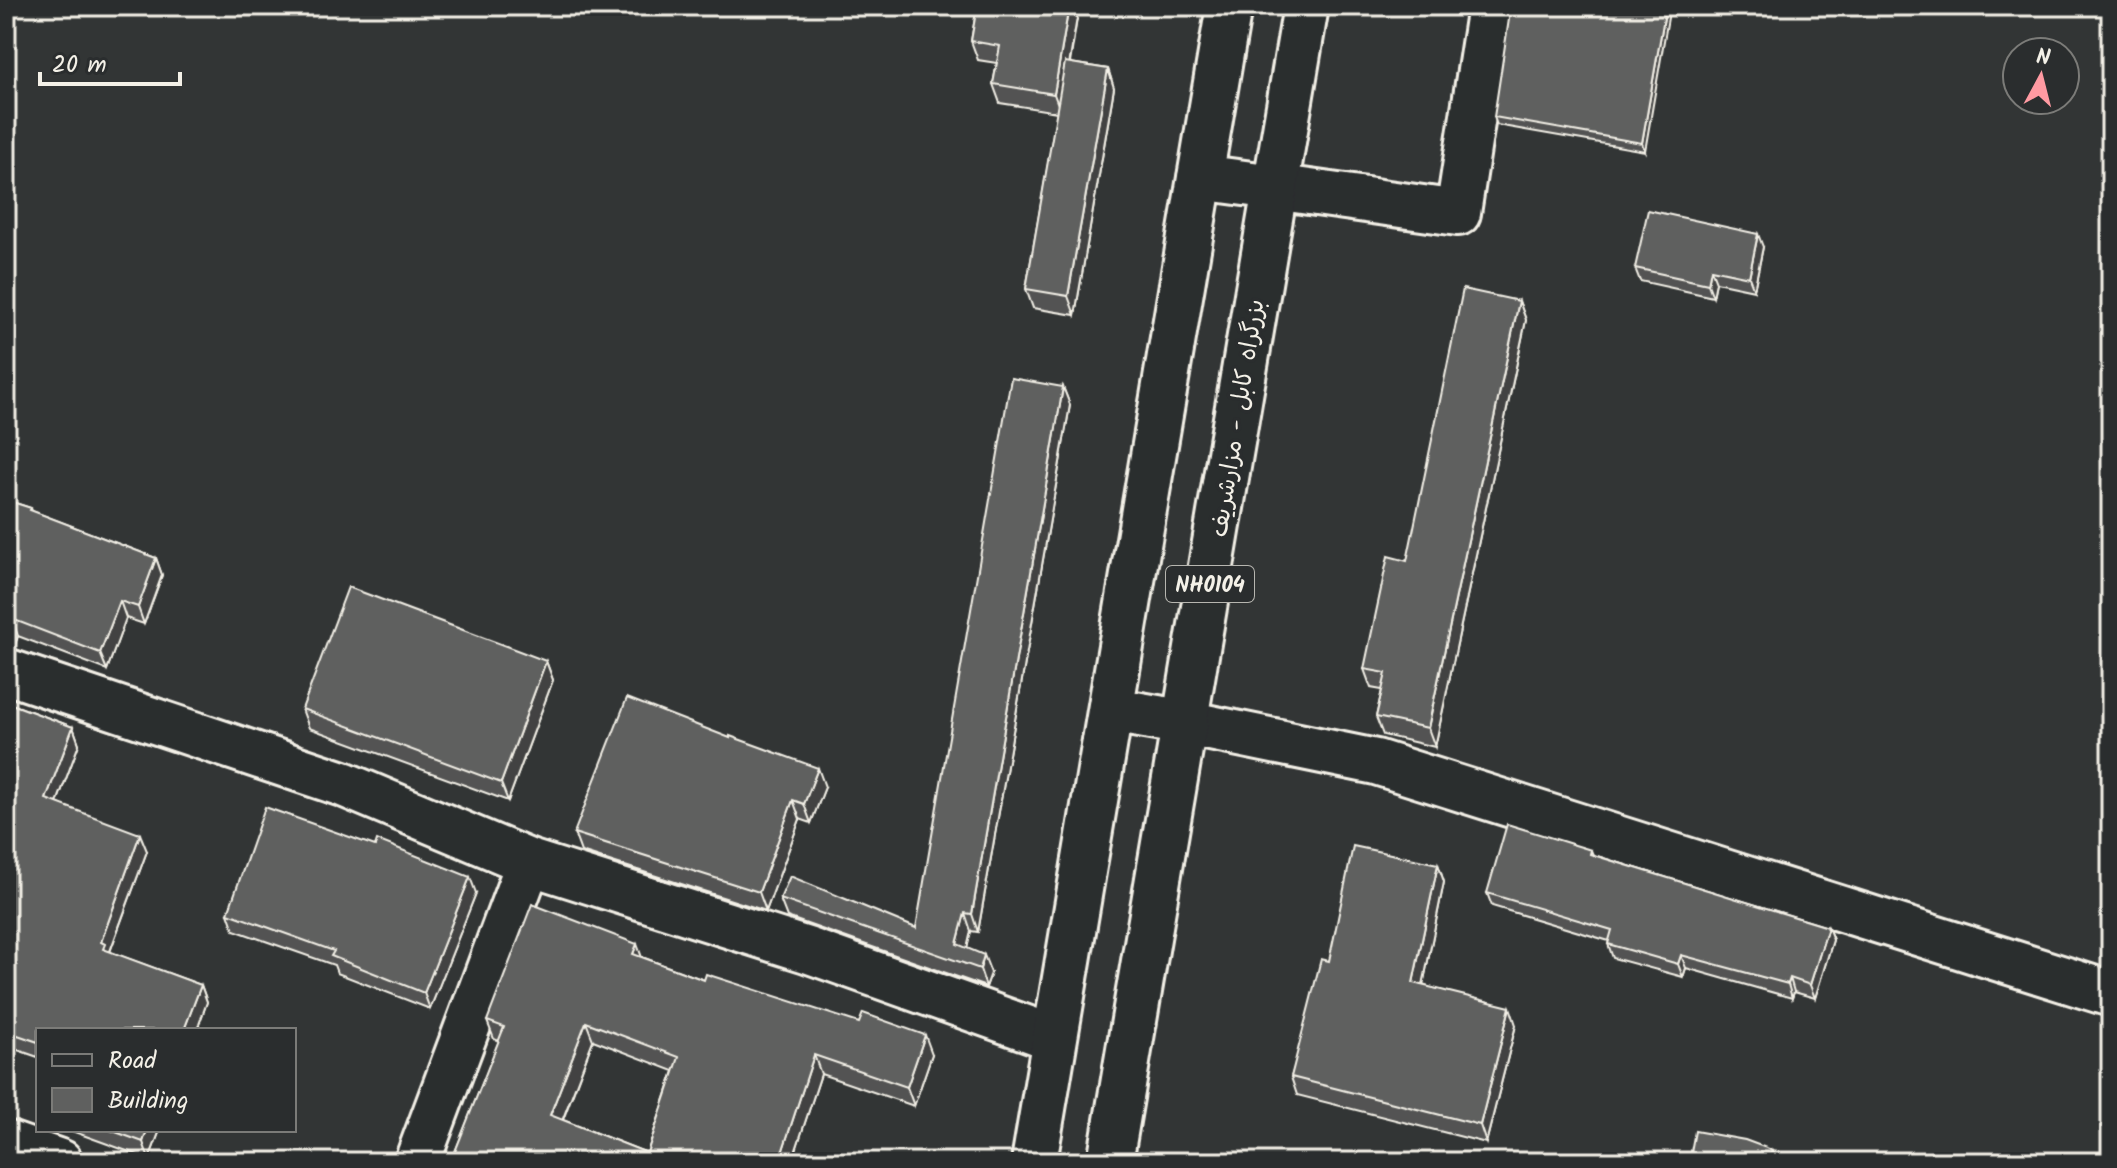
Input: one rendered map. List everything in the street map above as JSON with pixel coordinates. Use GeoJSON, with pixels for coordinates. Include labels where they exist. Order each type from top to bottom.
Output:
{"type":"FeatureCollection","features":[{"type":"Feature","properties":{"kind":"main road","name":"NH0104"},"geometry":{"type":"LineString","coordinates":[[1034,1162],[1229,6]]}},
{"type":"Feature","properties":{"kind":"main road","name":"بزرگراه کابل - مزارشریف"},"geometry":{"type":"LineString","coordinates":[[1110,1162],[1306,6]]}},
{"type":"Feature","properties":{"kind":"main road"},"geometry":{"type":"LineString","coordinates":[[1200,177],[1458,213],[1490,6]]}},
{"type":"Feature","properties":{"kind":"main road"},"geometry":{"type":"LineString","coordinates":[[6,671],[343,784],[529,862],[807,950],[1054,1038]]}},
{"type":"Feature","properties":{"kind":"main road"},"geometry":{"type":"LineString","coordinates":[[1111,710],[1376,762],[2111,994]]}},
{"type":"Feature","properties":{"kind":"main road"},"geometry":{"type":"LineString","coordinates":[[417,1162],[529,862]]}},
{"type":"Feature","properties":{"kind":"main road"},"geometry":{"type":"LineString","coordinates":[[6,1143],[60,1162]]}},
{"type":"Feature","properties":{"kind":"building"},"geometry":{"type":"Polygon","coordinates":[[[977,6],[1069,6],[1054,94],[993,84],[1000,46],[971,41],[977,6]]]}},
{"type":"Feature","properties":{"kind":"building"},"geometry":{"type":"Polygon","coordinates":[[[1511,6],[1601,6],[1618,9],[1618,6],[1666,6],[1642,143],[1494,117],[1511,6]]]}},
{"type":"Feature","properties":{"kind":"building"},"geometry":{"type":"Polygon","coordinates":[[[1065,62],[1108,69],[1068,296],[1026,289],[1065,62]]]}},
{"type":"Feature","properties":{"kind":"building"},"geometry":{"type":"Polygon","coordinates":[[[1648,210],[1758,234],[1749,277],[1711,269],[1708,284],[1635,268],[1648,210]]]}},
{"type":"Feature","properties":{"kind":"building"},"geometry":{"type":"Polygon","coordinates":[[[1463,289],[1519,301],[1428,728],[1376,717],[1386,673],[1364,669],[1388,556],[1407,561],[1463,289]]]}},
{"type":"Feature","properties":{"kind":"building"},"geometry":{"type":"Polygon","coordinates":[[[1011,378],[1063,387],[972,914],[965,913],[957,944],[984,955],[980,969],[780,899],[790,876],[916,928],[1011,378]]]}},
{"type":"Feature","properties":{"kind":"building"},"geometry":{"type":"Polygon","coordinates":[[[6,500],[156,558],[138,607],[120,601],[100,653],[12,619],[6,630],[6,500]]]}},
{"type":"Feature","properties":{"kind":"building"},"geometry":{"type":"Polygon","coordinates":[[[348,587],[546,661],[501,783],[302,709],[348,587]]]}},
{"type":"Feature","properties":{"kind":"building"},"geometry":{"type":"Polygon","coordinates":[[[627,698],[818,768],[804,804],[793,800],[759,892],[574,833],[627,698]]]}},
{"type":"Feature","properties":{"kind":"building"},"geometry":{"type":"Polygon","coordinates":[[[6,702],[73,727],[46,799],[140,834],[101,942],[105,944],[103,949],[201,985],[185,1028],[36,1028],[36,1041],[6,1031],[6,702]]]}},
{"type":"Feature","properties":{"kind":"building"},"geometry":{"type":"Polygon","coordinates":[[[265,807],[375,846],[377,840],[470,877],[424,993],[331,956],[334,951],[228,913],[265,807]]]}},
{"type":"Feature","properties":{"kind":"building"},"geometry":{"type":"Polygon","coordinates":[[[1507,824],[1591,850],[1590,854],[1828,927],[1810,985],[1790,978],[1788,984],[1681,955],[1678,964],[1608,944],[1612,930],[1487,893],[1507,824]]]}},
{"type":"Feature","properties":{"kind":"building"},"geometry":{"type":"Polygon","coordinates":[[[1353,846],[1438,864],[1413,983],[1510,1007],[1480,1125],[1291,1077],[1321,959],[1329,961],[1353,846]]]}},
{"type":"Feature","properties":{"kind":"building"},"geometry":{"type":"Polygon","coordinates":[[[532,904],[637,944],[633,954],[704,980],[706,974],[859,1023],[863,1013],[925,1035],[907,1087],[814,1055],[779,1162],[451,1162],[504,1027],[487,1021],[532,904]],[[586,1022],[550,1115],[647,1153],[679,1057],[586,1022]]]}},
{"type":"Feature","properties":{"kind":"building"},"geometry":{"type":"Polygon","coordinates":[[[1695,1131],[1745,1140],[1772,1150],[1768,1162],[1689,1162],[1695,1131]]]}},
{"type":"Feature","properties":{"kind":"building"},"geometry":{"type":"Polygon","coordinates":[[[116,1132],[146,1132],[143,1142],[116,1132]]]}}]}
